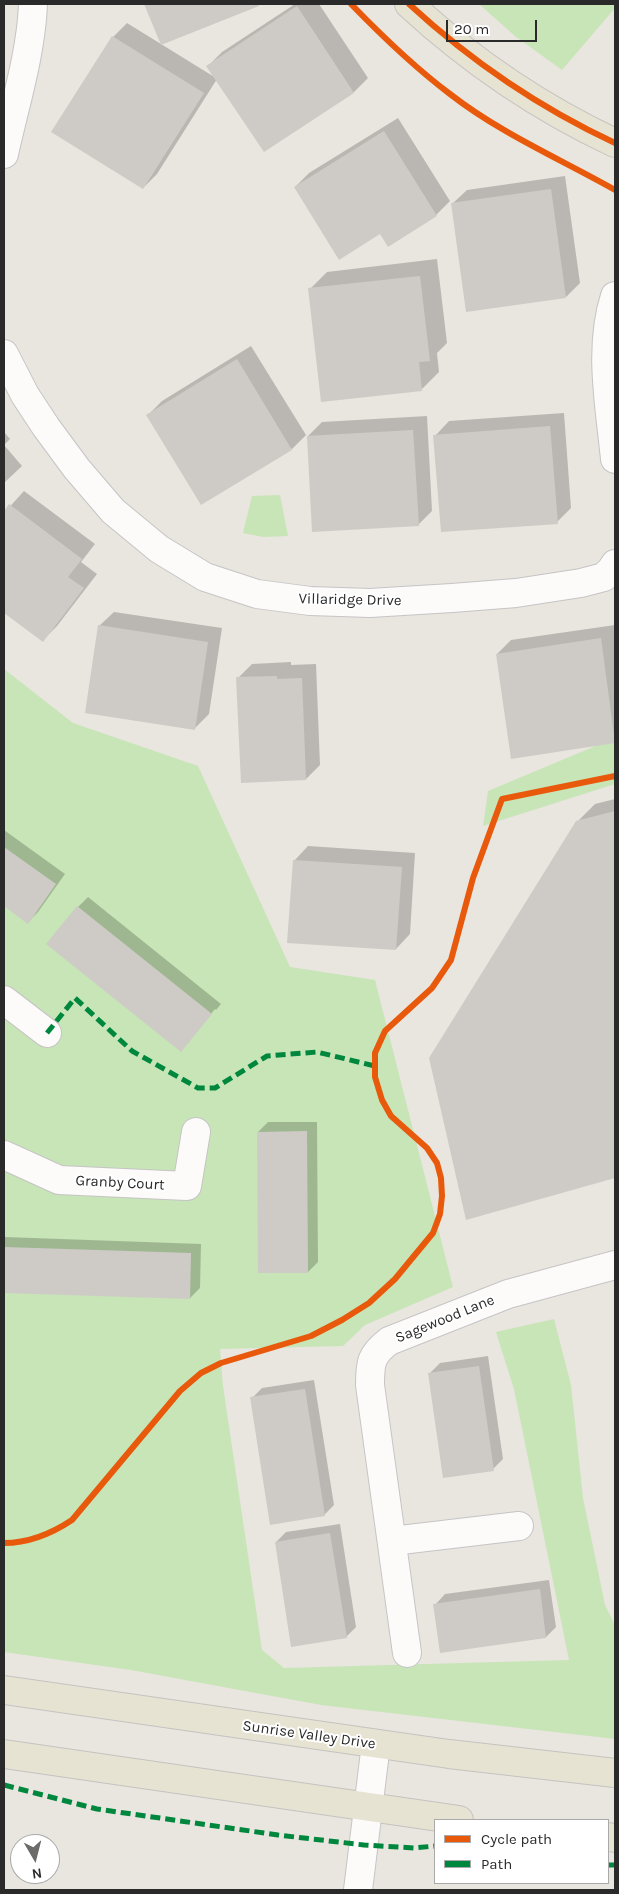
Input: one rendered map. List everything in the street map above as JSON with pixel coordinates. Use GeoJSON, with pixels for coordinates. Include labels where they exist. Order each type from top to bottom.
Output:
{"type":"FeatureCollection","features":[{"type":"Feature","properties":{"kind":"main road"},"geometry":{"type":"LineString","coordinates":[[409,4],[445,37],[508,83],[555,114],[615,143]]}},
{"type":"Feature","properties":{"kind":"main road","name":"Sunrise Valley Drive"},"geometry":{"type":"LineString","coordinates":[[4,1690],[376,1744],[615,1773]]}},
{"type":"Feature","properties":{"kind":"main road"},"geometry":{"type":"LineString","coordinates":[[4,1754],[452,1819]]}},
{"type":"Feature","properties":{"kind":"street"},"geometry":{"type":"LineString","coordinates":[[4,154],[23,72],[32,25],[33,4]]}},
{"type":"Feature","properties":{"kind":"street"},"geometry":{"type":"LineString","coordinates":[[615,296],[608,330],[606,355],[615,459]]}},
{"type":"Feature","properties":{"kind":"street","name":"Villaridge Drive"},"geometry":{"type":"LineString","coordinates":[[4,354],[46,427],[77,469],[112,511],[160,550],[205,577],[257,594],[310,602],[370,603],[498,594],[581,583],[604,577],[612,570],[615,564]]}},
{"type":"Feature","properties":{"kind":"street"},"geometry":{"type":"LineString","coordinates":[[4,1000],[47,1033]]}},
{"type":"Feature","properties":{"kind":"street","name":"Granby Court"},"geometry":{"type":"LineString","coordinates":[[4,1155],[59,1180],[187,1186],[196,1132]]}},
{"type":"Feature","properties":{"kind":"street","name":"Sagewood Lane"},"geometry":{"type":"LineString","coordinates":[[407,1653],[370,1385],[370,1365],[377,1350],[389,1341],[500,1297],[615,1264]]}},
{"type":"Feature","properties":{"kind":"street"},"geometry":{"type":"LineString","coordinates":[[392,1541],[519,1526]]}},
{"type":"Feature","properties":{"kind":"street"},"geometry":{"type":"LineString","coordinates":[[358,1890],[376,1744]]}},
{"type":"Feature","properties":{"kind":"green space"},"geometry":{"type":"Polygon","coordinates":[[[479,4],[615,4],[615,8],[562,70],[515,36],[479,4]]]}},
{"type":"Feature","properties":{"kind":"green space"},"geometry":{"type":"Polygon","coordinates":[[[280,495],[288,536],[263,537],[243,533],[252,496],[280,495]]]}},
{"type":"Feature","properties":{"kind":"green space"},"geometry":{"type":"Polygon","coordinates":[[[4,669],[73,723],[198,766],[290,967],[375,980],[453,1287],[365,1325],[343,1346],[220,1349],[223,1386],[262,1650],[284,1668],[569,1660],[514,1389],[496,1332],[554,1319],[571,1385],[583,1498],[605,1605],[615,1625],[615,1739],[321,1705],[131,1670],[4,1652],[4,669]]]}},
{"type":"Feature","properties":{"kind":"green space"},"geometry":{"type":"Polygon","coordinates":[[[615,736],[615,784],[483,826],[488,791],[605,742],[615,736]]]}},
{"type":"Feature","properties":{"kind":"building"},"geometry":{"type":"Polygon","coordinates":[[[144,4],[258,4],[259,6],[161,45],[144,4]]]}},
{"type":"Feature","properties":{"kind":"building"},"geometry":{"type":"Polygon","coordinates":[[[297,6],[354,93],[264,152],[206,66],[297,6]]]}},
{"type":"Feature","properties":{"kind":"building"},"geometry":{"type":"Polygon","coordinates":[[[112,36],[204,93],[143,189],[51,132],[112,36]]]}},
{"type":"Feature","properties":{"kind":"building"},"geometry":{"type":"Polygon","coordinates":[[[384,131],[437,216],[388,247],[380,234],[339,260],[294,187],[384,131]]]}},
{"type":"Feature","properties":{"kind":"building"},"geometry":{"type":"Polygon","coordinates":[[[551,189],[566,298],[466,312],[451,203],[551,189]]]}},
{"type":"Feature","properties":{"kind":"building"},"geometry":{"type":"Polygon","coordinates":[[[420,276],[430,361],[419,362],[422,391],[321,402],[308,288],[420,276]]]}},
{"type":"Feature","properties":{"kind":"building"},"geometry":{"type":"Polygon","coordinates":[[[237,359],[292,450],[201,505],[146,415],[237,359]]]}},
{"type":"Feature","properties":{"kind":"building"},"geometry":{"type":"Polygon","coordinates":[[[550,426],[558,524],[441,532],[433,435],[550,426]]]}},
{"type":"Feature","properties":{"kind":"building"},"geometry":{"type":"Polygon","coordinates":[[[413,430],[419,526],[312,532],[307,436],[413,430]]]}},
{"type":"Feature","properties":{"kind":"building"},"geometry":{"type":"Polygon","coordinates":[[[9,504],[82,559],[68,577],[84,588],[43,642],[4,613],[4,511],[9,504]]]}},
{"type":"Feature","properties":{"kind":"building"},"geometry":{"type":"Polygon","coordinates":[[[98,625],[208,642],[195,730],[85,713],[98,625]]]}},
{"type":"Feature","properties":{"kind":"building"},"geometry":{"type":"Polygon","coordinates":[[[601,638],[615,743],[511,759],[496,654],[601,638]]]}},
{"type":"Feature","properties":{"kind":"building"},"geometry":{"type":"Polygon","coordinates":[[[277,676],[277,679],[302,678],[306,780],[241,783],[236,677],[277,676]]]}},
{"type":"Feature","properties":{"kind":"building"},"geometry":{"type":"Polygon","coordinates":[[[615,811],[615,1178],[466,1220],[429,1058],[576,821],[615,811]]]}},
{"type":"Feature","properties":{"kind":"building"},"geometry":{"type":"Polygon","coordinates":[[[4,847],[56,884],[28,924],[4,906],[4,847]]]}},
{"type":"Feature","properties":{"kind":"building"},"geometry":{"type":"Polygon","coordinates":[[[293,860],[402,867],[396,950],[287,943],[293,860]]]}},
{"type":"Feature","properties":{"kind":"building"},"geometry":{"type":"Polygon","coordinates":[[[77,906],[212,1014],[181,1052],[46,944],[77,906]]]}},
{"type":"Feature","properties":{"kind":"building"},"geometry":{"type":"Polygon","coordinates":[[[307,1131],[308,1273],[258,1273],[257,1132],[307,1131]]]}},
{"type":"Feature","properties":{"kind":"building"},"geometry":{"type":"Polygon","coordinates":[[[4,1247],[191,1253],[190,1299],[4,1293],[4,1247]]]}},
{"type":"Feature","properties":{"kind":"building"},"geometry":{"type":"Polygon","coordinates":[[[479,1366],[494,1471],[443,1478],[428,1373],[479,1366]]]}},
{"type":"Feature","properties":{"kind":"building"},"geometry":{"type":"Polygon","coordinates":[[[305,1389],[325,1516],[270,1525],[250,1397],[305,1389]]]}},
{"type":"Feature","properties":{"kind":"building"},"geometry":{"type":"Polygon","coordinates":[[[330,1533],[347,1638],[291,1647],[275,1542],[330,1533]]]}},
{"type":"Feature","properties":{"kind":"building"},"geometry":{"type":"Polygon","coordinates":[[[540,1589],[546,1638],[440,1653],[433,1604],[540,1589]]]}},
{"type":"Feature","properties":{"kind":"marked path"},"geometry":{"type":"LineString","coordinates":[[47,1033],[75,998],[132,1051],[198,1088],[215,1088],[267,1056],[317,1052],[375,1066]]}},
{"type":"Feature","properties":{"kind":"marked path"},"geometry":{"type":"LineString","coordinates":[[4,1785],[97,1809],[278,1835],[364,1845],[414,1848],[434,1846]]}},
{"type":"Feature","properties":{"kind":"marked path"},"geometry":{"type":"LineString","coordinates":[[609,1865],[615,1865]]}},
{"type":"Feature","properties":{"kind":"cycle path"},"geometry":{"type":"LineString","coordinates":[[351,4],[411,62],[469,108],[510,133],[615,190]]}},
{"type":"Feature","properties":{"kind":"cycle path"},"geometry":{"type":"LineString","coordinates":[[409,4],[457,45],[507,82],[559,114],[615,143]]}},
{"type":"Feature","properties":{"kind":"cycle path"},"geometry":{"type":"LineString","coordinates":[[4,1543],[14,1543],[40,1537],[72,1520],[180,1391],[201,1373],[221,1363],[311,1336],[342,1320],[369,1303],[395,1279],[433,1233],[440,1214],[442,1196],[441,1178],[437,1163],[427,1148],[391,1116],[382,1100],[375,1077],[375,1053],[385,1031],[432,988],[451,960],[473,878],[502,799],[615,776]]}}]}
